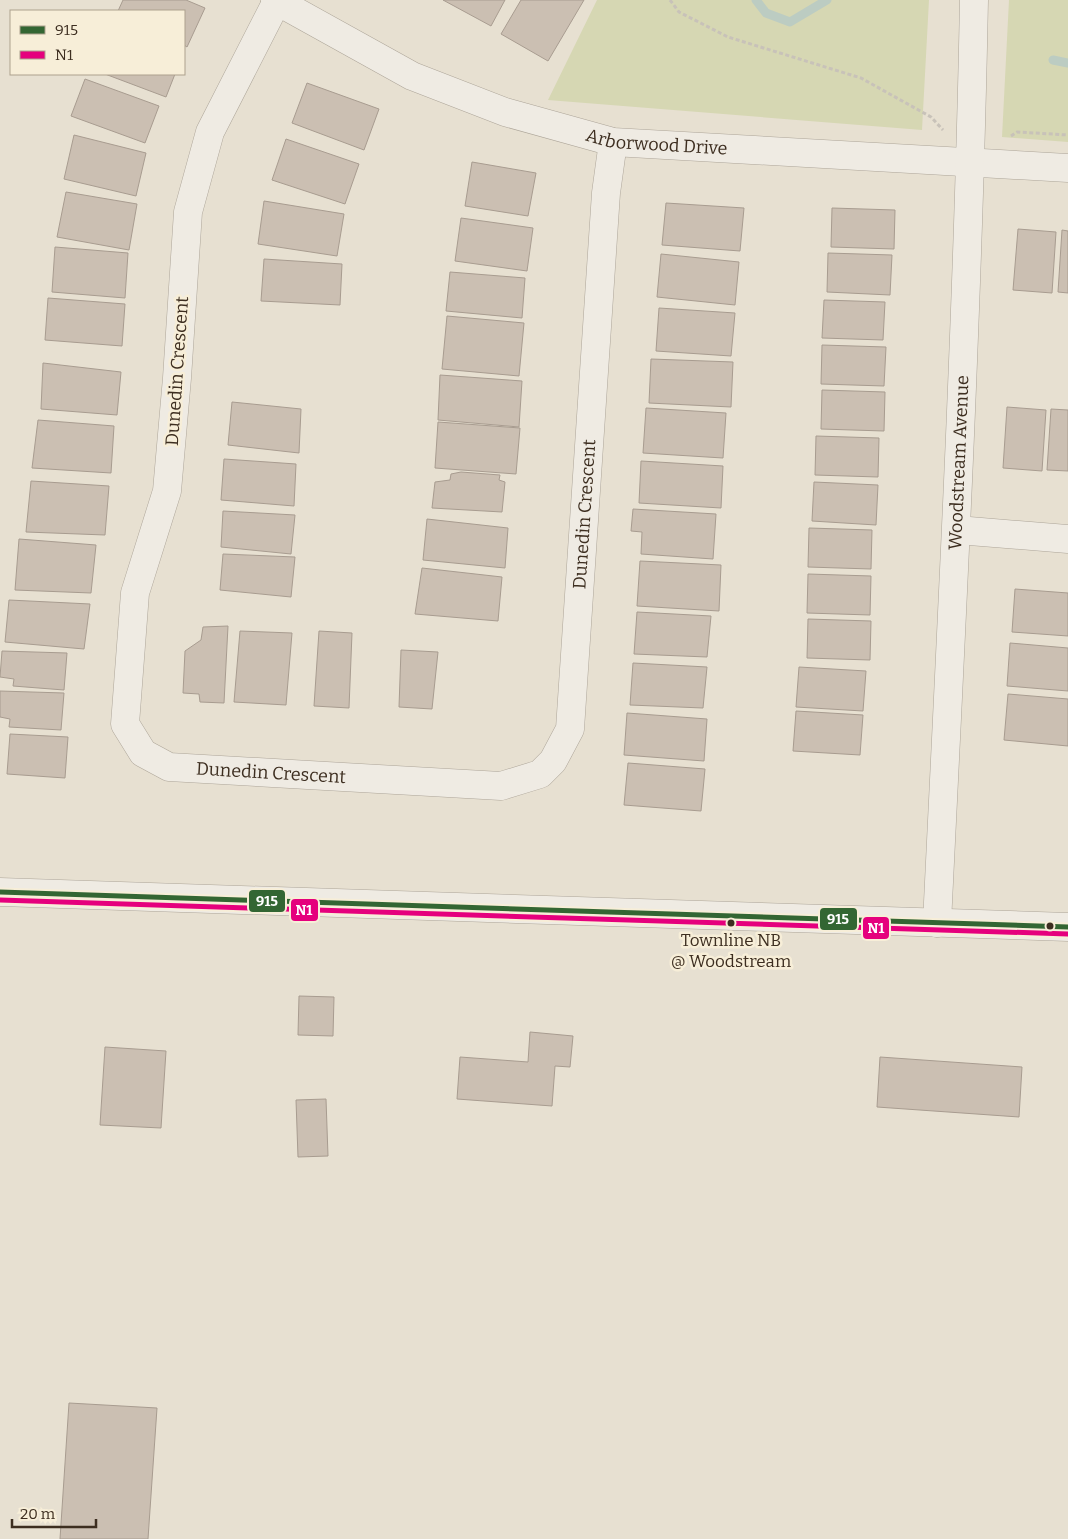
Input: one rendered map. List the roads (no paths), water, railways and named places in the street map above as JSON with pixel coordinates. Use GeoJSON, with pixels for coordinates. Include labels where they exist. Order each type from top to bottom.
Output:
{"type":"FeatureCollection","features":[{"type":"Feature","properties":{"kind":"street","name":"Arborwood Drive"},"geometry":{"type":"LineString","coordinates":[[276,0],[412,76],[505,112],[614,142],[1068,168]]}},
{"type":"Feature","properties":{"kind":"street","name":"Dunedin Crescent"},"geometry":{"type":"LineString","coordinates":[[276,0],[210,132],[188,212],[178,368],[167,491],[135,593],[125,724],[143,753],[169,767],[501,786],[540,774],[553,761],[570,729],[606,194],[614,142]]}},
{"type":"Feature","properties":{"kind":"street","name":"Woodstream Avenue"},"geometry":{"type":"LineString","coordinates":[[937,923],[957,530],[971,163],[974,0]]}},
{"type":"Feature","properties":{"kind":"street"},"geometry":{"type":"LineString","coordinates":[[957,530],[1068,539]]}},
{"type":"Feature","properties":{"kind":"street"},"geometry":{"type":"LineString","coordinates":[[0,892],[1068,928]]}},
{"type":"Feature","properties":{"kind":"waterway"},"geometry":{"type":"LineString","coordinates":[[756,0],[766,13],[790,22],[827,0]]}},
{"type":"Feature","properties":{"kind":"waterway"},"geometry":{"type":"LineString","coordinates":[[1053,60],[1068,63]]}},
{"type":"Feature","properties":{"kind":"place","name":"Townline NB @ Woodstream"},"geometry":{"type":"Point","coordinates":[731,923]}}]}
